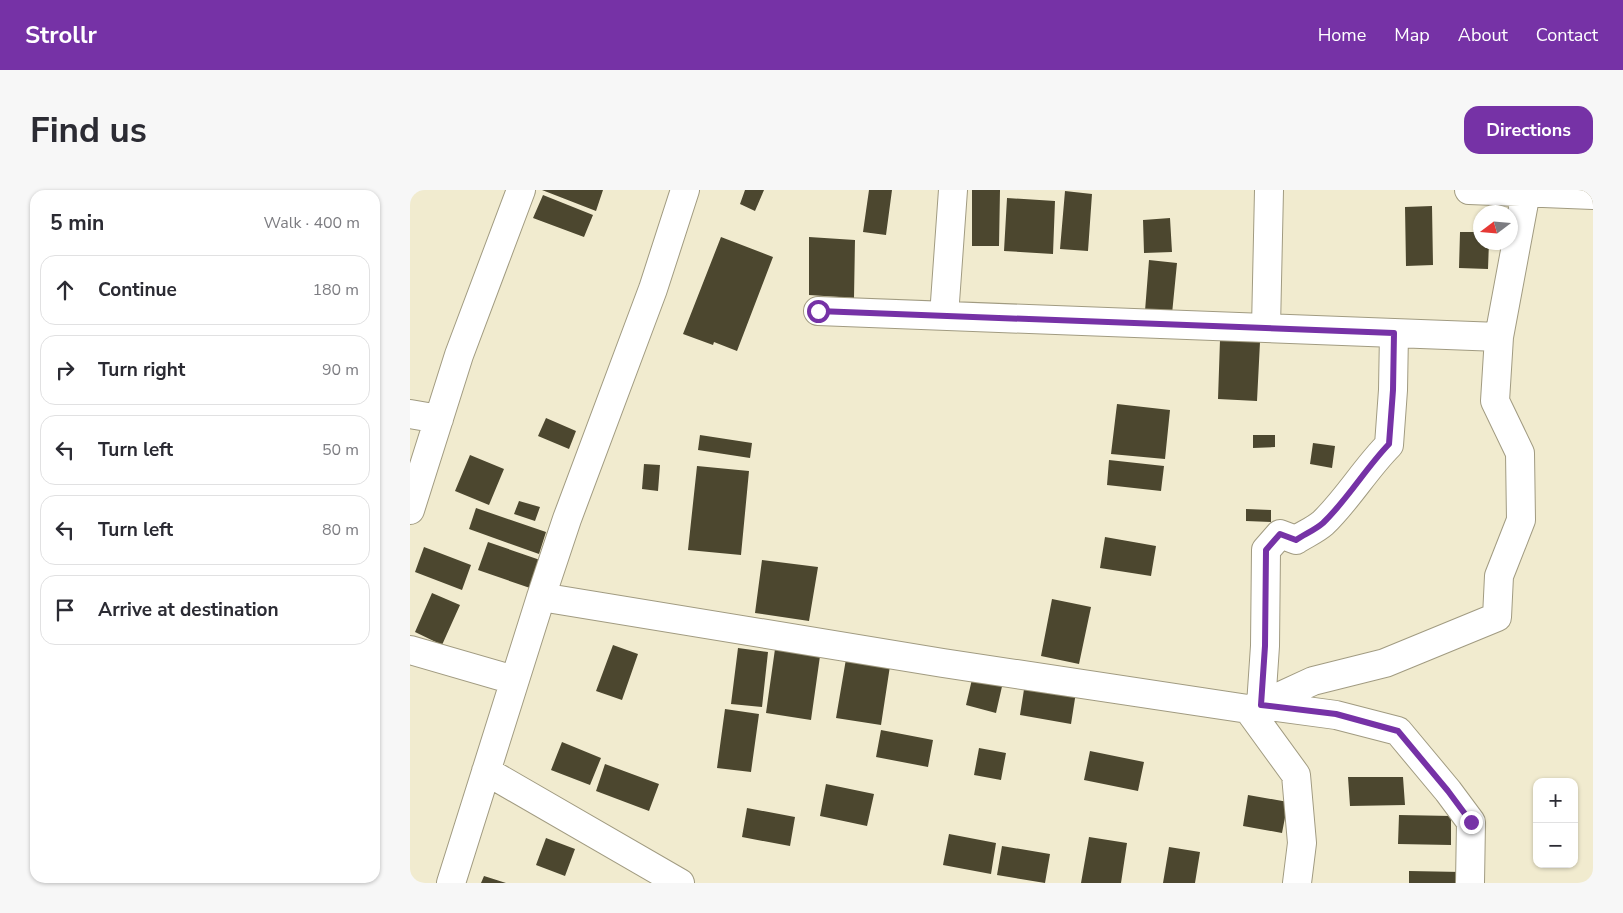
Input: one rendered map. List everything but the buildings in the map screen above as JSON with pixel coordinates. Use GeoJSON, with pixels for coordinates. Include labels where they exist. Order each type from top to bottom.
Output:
{"type":"FeatureCollection","features":[{"type":"Feature","properties":{"kind":"street"},"geometry":{"type":"LineString","coordinates":[[410,510],[459,356],[521,190]]}},
{"type":"Feature","properties":{"kind":"street"},"geometry":{"type":"LineString","coordinates":[[451,883],[541,597],[653,289],[685,190]]}},
{"type":"Feature","properties":{"kind":"street"},"geometry":{"type":"LineString","coordinates":[[944,316],[953,190]]}},
{"type":"Feature","properties":{"kind":"street"},"geometry":{"type":"LineString","coordinates":[[1266,328],[1270,190]]}},
{"type":"Feature","properties":{"kind":"street"},"geometry":{"type":"LineString","coordinates":[[1469,190],[1593,195]]}},
{"type":"Feature","properties":{"kind":"street"},"geometry":{"type":"LineString","coordinates":[[1255,707],[1313,681],[1385,663],[1497,617],[1499,576],[1521,520],[1520,453],[1495,401],[1499,337],[1526,192]]}},
{"type":"Feature","properties":{"kind":"street"},"geometry":{"type":"LineString","coordinates":[[818,311],[1499,337]]}},
{"type":"Feature","properties":{"kind":"street"},"geometry":{"type":"LineString","coordinates":[[1297,883],[1302,843],[1296,775],[1255,707],[1265,646],[1266,550],[1280,534],[1296,540],[1322,524],[1348,496],[1389,444],[1393,390],[1394,333]]}},
{"type":"Feature","properties":{"kind":"street"},"geometry":{"type":"LineString","coordinates":[[410,414],[439,419]]}},
{"type":"Feature","properties":{"kind":"street"},"geometry":{"type":"LineString","coordinates":[[541,597],[943,663],[1255,707],[1336,714],[1398,731],[1471,822],[1470,883]]}},
{"type":"Feature","properties":{"kind":"street"},"geometry":{"type":"LineString","coordinates":[[410,650],[514,680]]}},
{"type":"Feature","properties":{"kind":"street"},"geometry":{"type":"LineString","coordinates":[[486,771],[680,883]]}},
{"type":"Feature","properties":{"kind":"route"},"geometry":{"type":"LineString","coordinates":[[818,311],[1394,333],[1393,390],[1389,444],[1348,496],[1322,524],[1296,540],[1280,534],[1266,550],[1265,646],[1261,705],[1336,714],[1398,731],[1471,822]]}}]}
